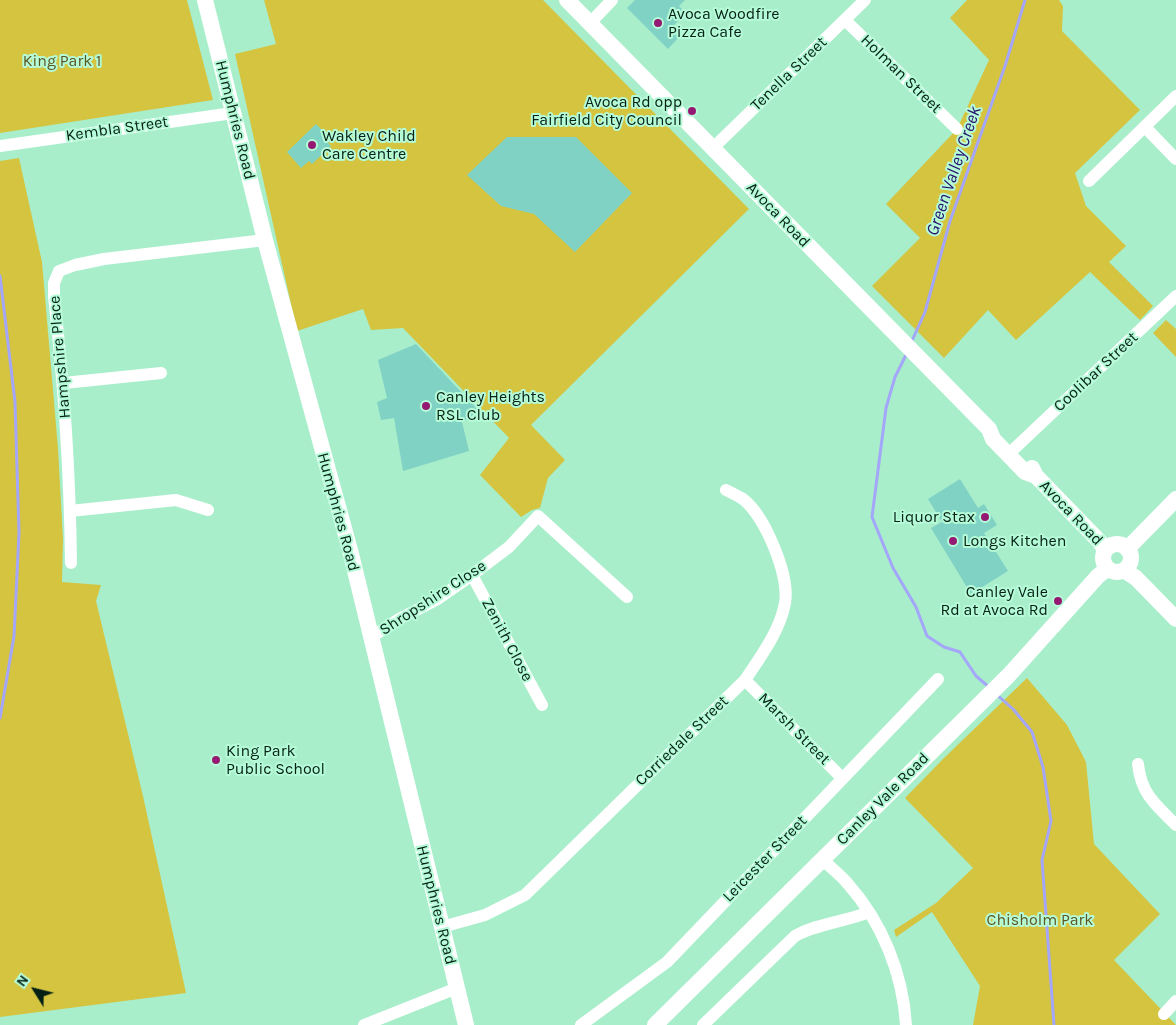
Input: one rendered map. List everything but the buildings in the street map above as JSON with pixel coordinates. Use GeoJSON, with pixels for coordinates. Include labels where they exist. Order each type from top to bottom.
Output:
{"type":"FeatureCollection","features":[{"type":"Feature","properties":{"kind":"main road","name":"Humphries Road"},"geometry":{"type":"LineString","coordinates":[[205,0],[265,240],[350,550],[466,1025]]}},
{"type":"Feature","properties":{"kind":"main road","name":"Avoca Road"},"geometry":{"type":"LineString","coordinates":[[567,0],[929,368],[989,430],[993,439],[1025,472],[1036,476]]}},
{"type":"Feature","properties":{"kind":"main road","name":"Avoca Road"},"geometry":{"type":"LineString","coordinates":[[989,430],[1000,433],[1031,464],[1036,476],[1100,542],[1105,550]]}},
{"type":"Feature","properties":{"kind":"main road"},"geometry":{"type":"LineString","coordinates":[[1127,549],[1176,499]]}},
{"type":"Feature","properties":{"kind":"main road"},"geometry":{"type":"LineString","coordinates":[[1114,544],[1121,545],[1130,553],[1130,563],[1124,570],[1114,573],[1107,569],[1103,563],[1102,557],[1105,550],[1114,544]]}},
{"type":"Feature","properties":{"kind":"main road","name":"Canley Vale Road"},"geometry":{"type":"LineString","coordinates":[[655,1025],[984,700],[1098,576],[1107,569]]}},
{"type":"Feature","properties":{"kind":"main road"},"geometry":{"type":"LineString","coordinates":[[1124,570],[1136,578],[1176,619]]}},
{"type":"Feature","properties":{"kind":"street"},"geometry":{"type":"LineString","coordinates":[[590,23],[612,0]]}},
{"type":"Feature","properties":{"kind":"street","name":"Tenella Street"},"geometry":{"type":"LineString","coordinates":[[713,148],[865,0]]}},
{"type":"Feature","properties":{"kind":"street","name":"Holman Street"},"geometry":{"type":"LineString","coordinates":[[845,20],[957,129]]}},
{"type":"Feature","properties":{"kind":"street"},"geometry":{"type":"LineString","coordinates":[[1089,181],[1176,96]]}},
{"type":"Feature","properties":{"kind":"street","name":"Kembla Street"},"geometry":{"type":"LineString","coordinates":[[0,146],[233,113]]}},
{"type":"Feature","properties":{"kind":"street"},"geometry":{"type":"LineString","coordinates":[[1144,127],[1176,159]]}},
{"type":"Feature","properties":{"kind":"street","name":"Hampshire Place"},"geometry":{"type":"LineString","coordinates":[[70,563],[70,511],[64,383],[54,296],[54,283],[59,271],[75,265],[104,259],[265,240]]}},
{"type":"Feature","properties":{"kind":"street","name":"Coolibar Street"},"geometry":{"type":"LineString","coordinates":[[1015,448],[1176,296]]}},
{"type":"Feature","properties":{"kind":"street"},"geometry":{"type":"LineString","coordinates":[[64,383],[161,373]]}},
{"type":"Feature","properties":{"kind":"street","name":"Corriedale Street"},"geometry":{"type":"LineString","coordinates":[[442,927],[485,915],[525,894],[745,680],[763,654],[774,634],[785,602],[783,574],[765,527],[756,513],[744,500],[726,490]]}},
{"type":"Feature","properties":{"kind":"street"},"geometry":{"type":"LineString","coordinates":[[70,511],[176,500],[208,510]]}},
{"type":"Feature","properties":{"kind":"street","name":"Shropshire Close"},"geometry":{"type":"LineString","coordinates":[[370,638],[398,619],[436,600],[472,575],[509,547],[538,516],[627,597]]}},
{"type":"Feature","properties":{"kind":"street","name":"Zenith Close"},"geometry":{"type":"LineString","coordinates":[[472,575],[542,705]]}},
{"type":"Feature","properties":{"kind":"street","name":"Leicester Street"},"geometry":{"type":"LineString","coordinates":[[581,1025],[667,962],[938,679]]}},
{"type":"Feature","properties":{"kind":"street","name":"Marsh Street"},"geometry":{"type":"LineString","coordinates":[[745,680],[842,778]]}},
{"type":"Feature","properties":{"kind":"street"},"geometry":{"type":"LineString","coordinates":[[1138,764],[1139,776],[1146,794],[1176,825]]}},
{"type":"Feature","properties":{"kind":"street"},"geometry":{"type":"LineString","coordinates":[[823,860],[847,882],[869,912],[883,938],[896,971],[903,996],[906,1025]]}},
{"type":"Feature","properties":{"kind":"street"},"geometry":{"type":"LineString","coordinates":[[703,1025],[795,936],[812,928],[869,912]]}},
{"type":"Feature","properties":{"kind":"street"},"geometry":{"type":"LineString","coordinates":[[364,1025],[458,988]]}},
{"type":"Feature","properties":{"kind":"street"},"geometry":{"type":"LineString","coordinates":[[1164,1014],[1176,1002]]}},
{"type":"Feature","properties":{"kind":"green space","name":"King Park 1"},"geometry":{"type":"Polygon","coordinates":[[[0,0],[187,0],[213,100],[0,133],[0,0]]]}},
{"type":"Feature","properties":{"kind":"green space"},"geometry":{"type":"Polygon","coordinates":[[[264,0],[543,0],[749,209],[531,425],[565,460],[548,478],[540,508],[532,510],[521,517],[480,475],[509,438],[403,328],[371,330],[363,309],[297,331],[235,54],[276,44],[264,0]]]}},
{"type":"Feature","properties":{"kind":"green space"},"geometry":{"type":"Polygon","coordinates":[[[967,0],[1059,0],[1063,6],[1062,31],[1140,110],[1075,173],[1086,206],[1126,246],[1109,262],[1153,306],[1140,320],[1090,272],[1016,340],[988,310],[944,358],[872,286],[920,238],[886,204],[957,129],[989,60],[950,18],[967,0]]]}},
{"type":"Feature","properties":{"kind":"green space"},"geometry":{"type":"Polygon","coordinates":[[[19,158],[42,262],[58,448],[63,539],[62,582],[101,585],[96,601],[143,796],[186,993],[0,1017],[0,161],[19,158]]]}},
{"type":"Feature","properties":{"kind":"green space"},"geometry":{"type":"Polygon","coordinates":[[[1166,320],[1176,329],[1176,357],[1153,333],[1166,320]]]}},
{"type":"Feature","properties":{"kind":"green space","name":"Chisholm Park"},"geometry":{"type":"Polygon","coordinates":[[[1027,678],[1067,725],[1086,762],[1094,844],[1160,914],[1114,960],[1176,1025],[973,1025],[980,986],[932,912],[896,937],[894,930],[936,903],[973,868],[905,798],[1027,678]]]}},
{"type":"Feature","properties":{"kind":"waterway","name":"Green Valley Creek"},"geometry":{"type":"LineString","coordinates":[[911,343],[925,312],[950,221],[1005,66],[1025,0]]}},
{"type":"Feature","properties":{"kind":"waterway"},"geometry":{"type":"LineString","coordinates":[[0,276],[15,402],[19,533],[14,636],[0,718]]}},
{"type":"Feature","properties":{"kind":"waterway"},"geometry":{"type":"LineString","coordinates":[[907,353],[895,377],[886,408],[872,517],[893,568],[916,607],[927,636],[944,647],[960,652],[976,676],[990,688]]}},
{"type":"Feature","properties":{"kind":"waterway","name":"Green Valley Creek"},"geometry":{"type":"LineString","coordinates":[[996,694],[1013,709],[1032,732],[1043,767],[1051,821],[1042,860],[1054,1025]]}},
{"type":"Feature","properties":{"kind":"place","name":"Avoca Woodfire Pizza Cafe"},"geometry":{"type":"Point","coordinates":[658,23]}},
{"type":"Feature","properties":{"kind":"place","name":"Avoca Rd opp Fairfield City Council"},"geometry":{"type":"Point","coordinates":[692,111]}},
{"type":"Feature","properties":{"kind":"place","name":"Wakley Child Care Centre"},"geometry":{"type":"Point","coordinates":[312,145]}},
{"type":"Feature","properties":{"kind":"place","name":"Canley Heights RSL Club"},"geometry":{"type":"Point","coordinates":[426,406]}},
{"type":"Feature","properties":{"kind":"place","name":"Liquor Stax"},"geometry":{"type":"Point","coordinates":[985,517]}},
{"type":"Feature","properties":{"kind":"place","name":"Longs Kitchen"},"geometry":{"type":"Point","coordinates":[953,541]}},
{"type":"Feature","properties":{"kind":"place","name":"Canley Vale Rd at Avoca Rd"},"geometry":{"type":"Point","coordinates":[1058,601]}},
{"type":"Feature","properties":{"kind":"place","name":"King Park Public School"},"geometry":{"type":"Point","coordinates":[216,760]}}]}
